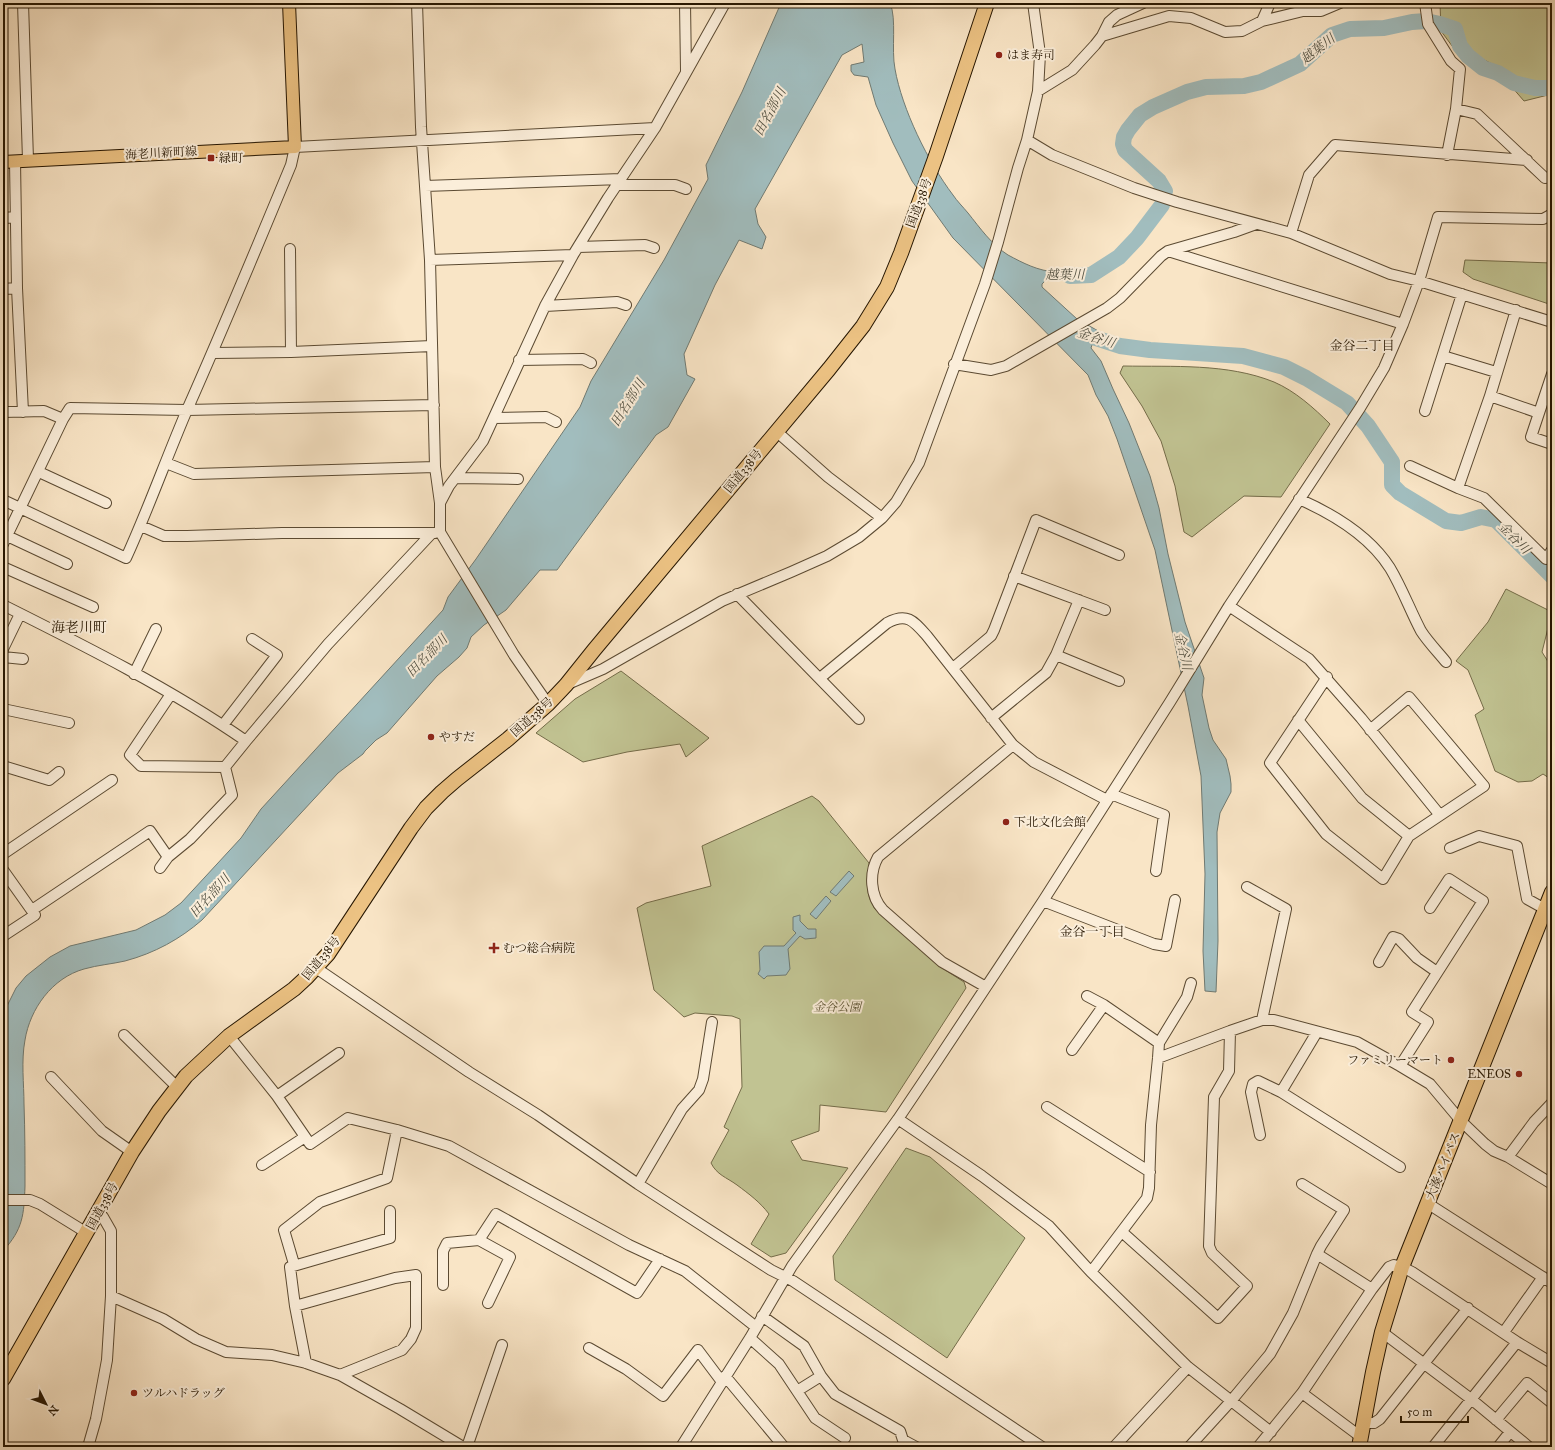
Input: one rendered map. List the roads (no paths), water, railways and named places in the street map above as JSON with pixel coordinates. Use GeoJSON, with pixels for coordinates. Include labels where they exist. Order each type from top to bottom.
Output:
{"type":"FeatureCollection","features":[{"type":"Feature","properties":{"kind":"highway","name":"国道338号"},"geometry":{"type":"LineString","coordinates":[[3,1380],[132,1152],[177,1086],[228,1036],[294,989],[316,968],[328,954],[411,828],[426,808],[457,779],[548,704],[566,685],[829,369],[863,326],[887,287],[901,253],[936,156],[987,3]]}},
{"type":"Feature","properties":{"kind":"highway","name":"大湊バイパス"},"geometry":{"type":"LineString","coordinates":[[1361,1436],[1382,1332],[1402,1267],[1552,892]]}},
{"type":"Feature","properties":{"kind":"main road"},"geometry":{"type":"LineString","coordinates":[[289,3],[295,146]]}},
{"type":"Feature","properties":{"kind":"main road","name":"海老川新町線"},"geometry":{"type":"LineString","coordinates":[[9,161],[295,146]]}},
{"type":"Feature","properties":{"kind":"street"},"geometry":{"type":"LineString","coordinates":[[23,3],[28,160]]}},
{"type":"Feature","properties":{"kind":"street"},"geometry":{"type":"LineString","coordinates":[[224,767],[328,644],[436,533],[440,503],[435,467],[430,260],[422,140],[417,3]]}},
{"type":"Feature","properties":{"kind":"street"},"geometry":{"type":"LineString","coordinates":[[685,3],[686,71]]}},
{"type":"Feature","properties":{"kind":"street"},"geometry":{"type":"LineString","coordinates":[[440,503],[449,486],[483,441],[545,306],[576,251],[655,128],[725,3]]}},
{"type":"Feature","properties":{"kind":"street"},"geometry":{"type":"LineString","coordinates":[[566,685],[603,669],[684,622],[737,594],[827,556],[859,537],[882,518],[896,502],[919,462],[954,364],[985,284],[1027,140],[1038,91],[1040,54],[1033,3]]}},
{"type":"Feature","properties":{"kind":"street"},"geometry":{"type":"LineString","coordinates":[[1038,91],[1072,70],[1102,36],[1109,22],[1117,15],[1143,3]]}},
{"type":"Feature","properties":{"kind":"street"},"geometry":{"type":"LineString","coordinates":[[1262,21],[1270,3]]}},
{"type":"Feature","properties":{"kind":"street"},"geometry":{"type":"LineString","coordinates":[[1102,36],[1169,16],[1191,18],[1225,32],[1242,31],[1262,21],[1303,11],[1321,11],[1340,3]]}},
{"type":"Feature","properties":{"kind":"street"},"geometry":{"type":"LineString","coordinates":[[1425,3],[1428,24],[1451,61],[1460,69],[1456,109],[1447,155]]}},
{"type":"Feature","properties":{"kind":"street"},"geometry":{"type":"LineString","coordinates":[[1456,109],[1477,114],[1545,178]]}},
{"type":"Feature","properties":{"kind":"street"},"geometry":{"type":"LineString","coordinates":[[3,500],[126,558],[141,526],[187,410],[213,353],[291,165],[295,146],[655,128]]}},
{"type":"Feature","properties":{"kind":"street"},"geometry":{"type":"LineString","coordinates":[[1027,140],[1052,155],[1134,188],[1177,202],[1291,233],[1390,274],[1419,281],[1552,322]]}},
{"type":"Feature","properties":{"kind":"street"},"geometry":{"type":"LineString","coordinates":[[1291,233],[1309,175],[1335,145],[1447,155],[1527,160]]}},
{"type":"Feature","properties":{"kind":"street"},"geometry":{"type":"LineString","coordinates":[[9,161],[15,217],[16,288],[23,412]]}},
{"type":"Feature","properties":{"kind":"street"},"geometry":{"type":"LineString","coordinates":[[425,186],[619,182],[676,184],[686,189]]}},
{"type":"Feature","properties":{"kind":"street"},"geometry":{"type":"LineString","coordinates":[[680,1447],[750,1338],[784,1277],[898,1119],[986,987],[1043,901],[1229,606],[1360,408],[1384,368],[1403,324],[1419,281],[1438,217],[1542,219],[1552,214]]}},
{"type":"Feature","properties":{"kind":"street"},"geometry":{"type":"LineString","coordinates":[[3,218],[15,217]]}},
{"type":"Feature","properties":{"kind":"street"},"geometry":{"type":"LineString","coordinates":[[954,364],[991,370],[1006,366],[1107,308],[1120,298],[1161,256],[1168,251],[1256,224]]}},
{"type":"Feature","properties":{"kind":"street"},"geometry":{"type":"LineString","coordinates":[[430,260],[576,251],[645,244],[654,248]]}},
{"type":"Feature","properties":{"kind":"street"},"geometry":{"type":"LineString","coordinates":[[290,249],[291,352]]}},
{"type":"Feature","properties":{"kind":"street"},"geometry":{"type":"LineString","coordinates":[[1168,251],[1403,324]]}},
{"type":"Feature","properties":{"kind":"street"},"geometry":{"type":"LineString","coordinates":[[3,289],[16,288]]}},
{"type":"Feature","properties":{"kind":"street"},"geometry":{"type":"LineString","coordinates":[[1425,411],[1462,294]]}},
{"type":"Feature","properties":{"kind":"street"},"geometry":{"type":"LineString","coordinates":[[545,306],[617,302],[626,305]]}},
{"type":"Feature","properties":{"kind":"street"},"geometry":{"type":"LineString","coordinates":[[1458,488],[1490,396],[1496,372],[1516,310]]}},
{"type":"Feature","properties":{"kind":"street"},"geometry":{"type":"LineString","coordinates":[[213,353],[291,352],[432,346]]}},
{"type":"Feature","properties":{"kind":"street"},"geometry":{"type":"LineString","coordinates":[[1443,356],[1496,372]]}},
{"type":"Feature","properties":{"kind":"street"},"geometry":{"type":"LineString","coordinates":[[519,360],[583,359],[591,363]]}},
{"type":"Feature","properties":{"kind":"street"},"geometry":{"type":"LineString","coordinates":[[1552,374],[1531,437],[1552,444]]}},
{"type":"Feature","properties":{"kind":"street"},"geometry":{"type":"LineString","coordinates":[[1490,396],[1539,413]]}},
{"type":"Feature","properties":{"kind":"street"},"geometry":{"type":"LineString","coordinates":[[67,564],[4,538],[39,472],[63,419],[70,408],[187,410],[434,405]]}},
{"type":"Feature","properties":{"kind":"street"},"geometry":{"type":"LineString","coordinates":[[3,412],[44,411],[63,419]]}},
{"type":"Feature","properties":{"kind":"street"},"geometry":{"type":"LineString","coordinates":[[494,418],[546,417],[556,422]]}},
{"type":"Feature","properties":{"kind":"street"},"geometry":{"type":"LineString","coordinates":[[776,431],[828,477],[882,518]]}},
{"type":"Feature","properties":{"kind":"street"},"geometry":{"type":"LineString","coordinates":[[166,463],[194,474],[435,467]]}},
{"type":"Feature","properties":{"kind":"street"},"geometry":{"type":"LineString","coordinates":[[1410,466],[1484,498],[1546,559],[1552,550]]}},
{"type":"Feature","properties":{"kind":"street"},"geometry":{"type":"LineString","coordinates":[[39,472],[106,503]]}},
{"type":"Feature","properties":{"kind":"street"},"geometry":{"type":"LineString","coordinates":[[456,478],[518,479]]}},
{"type":"Feature","properties":{"kind":"street"},"geometry":{"type":"LineString","coordinates":[[1299,499],[1325,510],[1358,533],[1375,549],[1389,567],[1422,632],[1446,662]]}},
{"type":"Feature","properties":{"kind":"street"},"geometry":{"type":"LineString","coordinates":[[953,668],[991,636],[1036,520],[1119,555]]}},
{"type":"Feature","properties":{"kind":"street"},"geometry":{"type":"LineString","coordinates":[[141,526],[164,536],[282,533],[436,533]]}},
{"type":"Feature","properties":{"kind":"street"},"geometry":{"type":"LineString","coordinates":[[436,533],[458,563],[514,655],[548,704]]}},
{"type":"Feature","properties":{"kind":"street"},"geometry":{"type":"LineString","coordinates":[[3,567],[93,607]]}},
{"type":"Feature","properties":{"kind":"street"},"geometry":{"type":"LineString","coordinates":[[1014,576],[1105,610]]}},
{"type":"Feature","properties":{"kind":"street"},"geometry":{"type":"LineString","coordinates":[[737,594],[859,719]]}},
{"type":"Feature","properties":{"kind":"street"},"geometry":{"type":"LineString","coordinates":[[991,718],[1046,673],[1056,655],[1079,600]]}},
{"type":"Feature","properties":{"kind":"street"},"geometry":{"type":"LineString","coordinates":[[3,606],[171,694],[223,725],[246,741]]}},
{"type":"Feature","properties":{"kind":"street"},"geometry":{"type":"LineString","coordinates":[[1229,606],[1309,659],[1439,814]]}},
{"type":"Feature","properties":{"kind":"street"},"geometry":{"type":"LineString","coordinates":[[3,649],[20,614]]}},
{"type":"Feature","properties":{"kind":"street"},"geometry":{"type":"LineString","coordinates":[[820,678],[887,623],[896,618],[904,617],[911,620],[919,626],[1014,745],[1034,762],[1109,797],[1164,815],[1156,871]]}},
{"type":"Feature","properties":{"kind":"street"},"geometry":{"type":"LineString","coordinates":[[134,674],[156,630]]}},
{"type":"Feature","properties":{"kind":"street"},"geometry":{"type":"LineString","coordinates":[[223,725],[277,655],[252,639]]}},
{"type":"Feature","properties":{"kind":"street"},"geometry":{"type":"LineString","coordinates":[[1056,655],[1118,680]]}},
{"type":"Feature","properties":{"kind":"street"},"geometry":{"type":"LineString","coordinates":[[3,657],[23,659]]}},
{"type":"Feature","properties":{"kind":"street"},"geometry":{"type":"LineString","coordinates":[[1326,678],[1270,763],[1326,834],[1382,879],[1409,836],[1439,814],[1484,786],[1409,697],[1370,730]]}},
{"type":"Feature","properties":{"kind":"street"},"geometry":{"type":"LineString","coordinates":[[171,694],[130,755],[141,766],[224,767]]}},
{"type":"Feature","properties":{"kind":"street"},"geometry":{"type":"LineString","coordinates":[[3,709],[69,723]]}},
{"type":"Feature","properties":{"kind":"street"},"geometry":{"type":"LineString","coordinates":[[1298,720],[1362,798],[1409,836]]}},
{"type":"Feature","properties":{"kind":"street"},"geometry":{"type":"LineString","coordinates":[[986,987],[942,962],[894,920],[879,905],[873,893],[872,885],[875,862],[878,857],[1014,745]]}},
{"type":"Feature","properties":{"kind":"street"},"geometry":{"type":"LineString","coordinates":[[3,766],[49,780],[59,772]]}},
{"type":"Feature","properties":{"kind":"street"},"geometry":{"type":"LineString","coordinates":[[160,868],[168,857],[190,839],[232,795],[224,767]]}},
{"type":"Feature","properties":{"kind":"street"},"geometry":{"type":"LineString","coordinates":[[3,854],[112,780]]}},
{"type":"Feature","properties":{"kind":"street"},"geometry":{"type":"LineString","coordinates":[[32,910],[150,831],[168,857]]}},
{"type":"Feature","properties":{"kind":"street"},"geometry":{"type":"LineString","coordinates":[[1450,848],[1479,836],[1517,846],[1527,899],[1545,909]]}},
{"type":"Feature","properties":{"kind":"street"},"geometry":{"type":"LineString","coordinates":[[3,936],[36,916],[5,876]]}},
{"type":"Feature","properties":{"kind":"street"},"geometry":{"type":"LineString","coordinates":[[1400,1066],[1428,1022],[1412,1012],[1483,901],[1449,879],[1430,908]]}},
{"type":"Feature","properties":{"kind":"street"},"geometry":{"type":"LineString","coordinates":[[1247,887],[1286,909],[1262,1020]]}},
{"type":"Feature","properties":{"kind":"street"},"geometry":{"type":"LineString","coordinates":[[1043,901],[1154,944],[1166,946],[1174,900]]}},
{"type":"Feature","properties":{"kind":"street"},"geometry":{"type":"LineString","coordinates":[[1379,962],[1393,937],[1399,939],[1417,958],[1437,972]]}},
{"type":"Feature","properties":{"kind":"street"},"geometry":{"type":"LineString","coordinates":[[316,968],[638,1184],[771,1270],[800,1286],[1042,1447]]}},
{"type":"Feature","properties":{"kind":"street"},"geometry":{"type":"LineString","coordinates":[[1091,1272],[1147,1198],[1150,1172],[1151,1126],[1159,1043],[1187,996],[1191,983]]}},
{"type":"Feature","properties":{"kind":"street"},"geometry":{"type":"LineString","coordinates":[[1087,996],[1104,1005],[1159,1043]]}},
{"type":"Feature","properties":{"kind":"street"},"geometry":{"type":"LineString","coordinates":[[1072,1050],[1104,1005]]}},
{"type":"Feature","properties":{"kind":"street"},"geometry":{"type":"LineString","coordinates":[[1158,1058],[1262,1020],[1274,1020],[1357,1042],[1430,1084],[1461,1121],[1485,1144],[1494,1151],[1508,1157],[1552,1184]]}},
{"type":"Feature","properties":{"kind":"street"},"geometry":{"type":"LineString","coordinates":[[638,1184],[682,1110],[699,1090],[703,1079],[712,1022]]}},
{"type":"Feature","properties":{"kind":"street"},"geometry":{"type":"LineString","coordinates":[[1122,1232],[1218,1318],[1247,1286],[1212,1253],[1209,1246],[1214,1097],[1229,1071],[1230,1031]]}},
{"type":"Feature","properties":{"kind":"street"},"geometry":{"type":"LineString","coordinates":[[1281,1092],[1317,1032]]}},
{"type":"Feature","properties":{"kind":"street"},"geometry":{"type":"LineString","coordinates":[[124,1035],[177,1086]]}},
{"type":"Feature","properties":{"kind":"street"},"geometry":{"type":"LineString","coordinates":[[228,1036],[277,1096],[310,1144],[348,1118],[397,1130],[449,1146],[629,1244],[685,1271],[756,1327]]}},
{"type":"Feature","properties":{"kind":"street"},"geometry":{"type":"LineString","coordinates":[[277,1096],[339,1053]]}},
{"type":"Feature","properties":{"kind":"street"},"geometry":{"type":"LineString","coordinates":[[51,1077],[102,1131],[132,1152]]}},
{"type":"Feature","properties":{"kind":"street"},"geometry":{"type":"LineString","coordinates":[[1260,1135],[1251,1092],[1253,1084],[1258,1081],[1281,1092],[1400,1167]]}},
{"type":"Feature","properties":{"kind":"street"},"geometry":{"type":"LineString","coordinates":[[1508,1157],[1534,1122],[1552,1103]]}},
{"type":"Feature","properties":{"kind":"street"},"geometry":{"type":"LineString","coordinates":[[1046,1107],[1150,1172]]}},
{"type":"Feature","properties":{"kind":"street"},"geometry":{"type":"LineString","coordinates":[[898,1119],[982,1176],[1049,1226],[1091,1272],[1188,1367],[1271,1432]]}},
{"type":"Feature","properties":{"kind":"street"},"geometry":{"type":"LineString","coordinates":[[294,1264],[284,1230],[320,1202],[387,1178],[397,1130]]}},
{"type":"Feature","properties":{"kind":"street"},"geometry":{"type":"LineString","coordinates":[[262,1165],[305,1137]]}},
{"type":"Feature","properties":{"kind":"street"},"geometry":{"type":"LineString","coordinates":[[1189,1447],[1231,1401],[1270,1354],[1293,1313],[1321,1246],[1344,1210],[1302,1184]]}},
{"type":"Feature","properties":{"kind":"street"},"geometry":{"type":"LineString","coordinates":[[3,1200],[30,1200],[40,1204],[87,1232]]}},
{"type":"Feature","properties":{"kind":"street"},"geometry":{"type":"LineString","coordinates":[[1427,1203],[1548,1280],[1504,1332]]}},
{"type":"Feature","properties":{"kind":"street"},"geometry":{"type":"LineString","coordinates":[[306,1363],[295,1306],[290,1267],[294,1264],[390,1238],[390,1211]]}},
{"type":"Feature","properties":{"kind":"street"},"geometry":{"type":"LineString","coordinates":[[88,1447],[96,1419],[107,1360],[111,1296],[111,1231],[103,1217],[98,1213]]}},
{"type":"Feature","properties":{"kind":"street"},"geometry":{"type":"LineString","coordinates":[[479,1240],[496,1214],[637,1293],[660,1259]]}},
{"type":"Feature","properties":{"kind":"street"},"geometry":{"type":"LineString","coordinates":[[444,1285],[443,1251],[447,1243],[479,1240],[510,1257],[488,1303]]}},
{"type":"Feature","properties":{"kind":"street"},"geometry":{"type":"LineString","coordinates":[[1317,1254],[1372,1289]]}},
{"type":"Feature","properties":{"kind":"street"},"geometry":{"type":"LineString","coordinates":[[1258,1447],[1302,1393],[1388,1267],[1394,1265],[1412,1272],[1517,1342],[1552,1363]]}},
{"type":"Feature","properties":{"kind":"street"},"geometry":{"type":"LineString","coordinates":[[295,1306],[395,1278],[416,1275],[416,1328],[411,1339],[402,1350],[340,1375]]}},
{"type":"Feature","properties":{"kind":"street"},"geometry":{"type":"LineString","coordinates":[[111,1296],[163,1319],[196,1339],[226,1352],[272,1355],[306,1363],[340,1375],[394,1405],[463,1447]]}},
{"type":"Feature","properties":{"kind":"street"},"geometry":{"type":"LineString","coordinates":[[1302,1393],[1361,1436],[1380,1419],[1468,1308]]}},
{"type":"Feature","properties":{"kind":"street"},"geometry":{"type":"LineString","coordinates":[[762,1316],[804,1346],[820,1376],[835,1394],[900,1431],[902,1440],[916,1447]]}},
{"type":"Feature","properties":{"kind":"street"},"geometry":{"type":"LineString","coordinates":[[1382,1332],[1471,1399],[1529,1447]]}},
{"type":"Feature","properties":{"kind":"street"},"geometry":{"type":"LineString","coordinates":[[750,1338],[779,1364],[815,1418],[845,1438]]}},
{"type":"Feature","properties":{"kind":"street"},"geometry":{"type":"LineString","coordinates":[[1433,1447],[1517,1342]]}},
{"type":"Feature","properties":{"kind":"street"},"geometry":{"type":"LineString","coordinates":[[467,1447],[502,1345]]}},
{"type":"Feature","properties":{"kind":"street"},"geometry":{"type":"LineString","coordinates":[[589,1348],[626,1369],[662,1396],[698,1350],[784,1447]]}},
{"type":"Feature","properties":{"kind":"street"},"geometry":{"type":"LineString","coordinates":[[1114,1447],[1188,1367]]}},
{"type":"Feature","properties":{"kind":"street"},"geometry":{"type":"LineString","coordinates":[[798,1391],[820,1376]]}},
{"type":"Feature","properties":{"kind":"street"},"geometry":{"type":"LineString","coordinates":[[1496,1420],[1527,1383],[1552,1403]]}},
{"type":"Feature","properties":{"kind":"street"},"geometry":{"type":"LineString","coordinates":[[1498,1447],[1510,1432]]}},
{"type":"Feature","properties":{"kind":"water","name":"田名部川"},"geometry":{"type":"Polygon","coordinates":[[[781,3],[890,3],[894,26],[894,61],[898,85],[917,135],[934,167],[955,197],[991,241],[1008,255],[1025,264],[1043,270],[1056,272],[1083,272],[1091,275],[1082,280],[1046,280],[1042,284],[1042,287],[1077,319],[1100,332],[1091,348],[1101,361],[1129,423],[1150,476],[1159,508],[1168,554],[1185,622],[1204,678],[1202,695],[1209,728],[1213,740],[1226,759],[1230,776],[1231,792],[1220,813],[1217,832],[1218,941],[1216,992],[1205,991],[1203,951],[1205,874],[1201,776],[1188,706],[1155,550],[1117,439],[1108,416],[1096,395],[1088,375],[953,238],[912,181],[876,105],[868,77],[854,75],[851,71],[851,65],[864,62],[862,44],[842,55],[755,209],[758,224],[766,237],[762,249],[739,240],[715,285],[684,354],[687,375],[695,379],[668,427],[656,435],[557,570],[540,570],[506,610],[484,625],[471,637],[467,648],[437,676],[387,733],[376,740],[363,754],[338,773],[202,920],[176,939],[157,950],[125,961],[84,969],[72,973],[53,987],[44,996],[32,1017],[24,1048],[25,1186],[23,1214],[15,1236],[3,1251],[3,1014],[16,988],[26,976],[50,957],[70,946],[136,930],[165,915],[181,903],[241,838],[261,809],[443,610],[448,597],[476,559],[580,407],[591,381],[664,260],[708,179],[706,165],[742,92],[781,3]]]}},
{"type":"Feature","properties":{"kind":"water"},"geometry":{"type":"Polygon","coordinates":[[[849,871],[854,876],[836,896],[830,892],[849,871]]]}},
{"type":"Feature","properties":{"kind":"water"},"geometry":{"type":"Polygon","coordinates":[[[826,896],[831,901],[816,919],[810,914],[826,896]]]}},
{"type":"Feature","properties":{"kind":"water"},"geometry":{"type":"Polygon","coordinates":[[[800,915],[800,921],[808,929],[816,929],[816,938],[805,939],[800,936],[788,949],[790,969],[786,975],[767,976],[764,979],[758,974],[760,970],[759,952],[764,946],[784,946],[796,933],[793,930],[793,917],[800,915]]]}},
{"type":"Feature","properties":{"kind":"waterway","name":"越葉川"},"geometry":{"type":"LineString","coordinates":[[1165,191],[1159,181],[1125,150],[1123,144],[1124,137],[1128,130],[1140,115],[1153,107],[1187,92],[1206,87],[1244,86],[1261,82],[1300,64],[1332,35],[1350,29],[1384,28],[1412,22],[1426,21],[1440,24],[1455,29],[1460,46],[1468,56],[1483,68],[1498,73],[1514,83],[1535,88],[1552,88]]}},
{"type":"Feature","properties":{"kind":"waterway","name":"越葉川"},"geometry":{"type":"LineString","coordinates":[[1070,276],[1091,275],[1119,257],[1137,238],[1162,205]]}},
{"type":"Feature","properties":{"kind":"waterway","name":"金谷川"},"geometry":{"type":"LineString","coordinates":[[1077,332],[1120,346],[1150,350],[1243,356],[1284,367],[1306,378],[1347,403],[1368,426],[1392,462],[1392,485],[1400,493],[1446,521],[1461,523],[1481,517],[1496,520],[1552,576]]}},
{"type":"Feature","properties":{"kind":"place","name":"はま寿司"},"geometry":{"type":"Point","coordinates":[999,55]}},
{"type":"Feature","properties":{"kind":"place","name":"緑町"},"geometry":{"type":"Point","coordinates":[211,158]}},
{"type":"Feature","properties":{"kind":"place","name":"やすだ"},"geometry":{"type":"Point","coordinates":[431,737]}},
{"type":"Feature","properties":{"kind":"place","name":"下北文化会館"},"geometry":{"type":"Point","coordinates":[1006,822]}},
{"type":"Feature","properties":{"kind":"place","name":"むつ総合病院"},"geometry":{"type":"Point","coordinates":[494,948]}},
{"type":"Feature","properties":{"kind":"place","name":"ファミリーマート"},"geometry":{"type":"Point","coordinates":[1451,1060]}},
{"type":"Feature","properties":{"kind":"place","name":"ENEOS"},"geometry":{"type":"Point","coordinates":[1519,1074]}},
{"type":"Feature","properties":{"kind":"place","name":"ツルハドラッグ"},"geometry":{"type":"Point","coordinates":[134,1393]}},
{"type":"Feature","properties":{"kind":"district","name":"金谷二丁目"},"geometry":{"type":"Point","coordinates":[1362,346]}},
{"type":"Feature","properties":{"kind":"district","name":"海老川町"},"geometry":{"type":"Point","coordinates":[79,627]}},
{"type":"Feature","properties":{"kind":"district","name":"金谷一丁目"},"geometry":{"type":"Point","coordinates":[1092,932]}},
{"type":"Feature","properties":{"kind":"park label","name":"金谷公園"},"geometry":{"type":"Point","coordinates":[837,1007]}}]}
